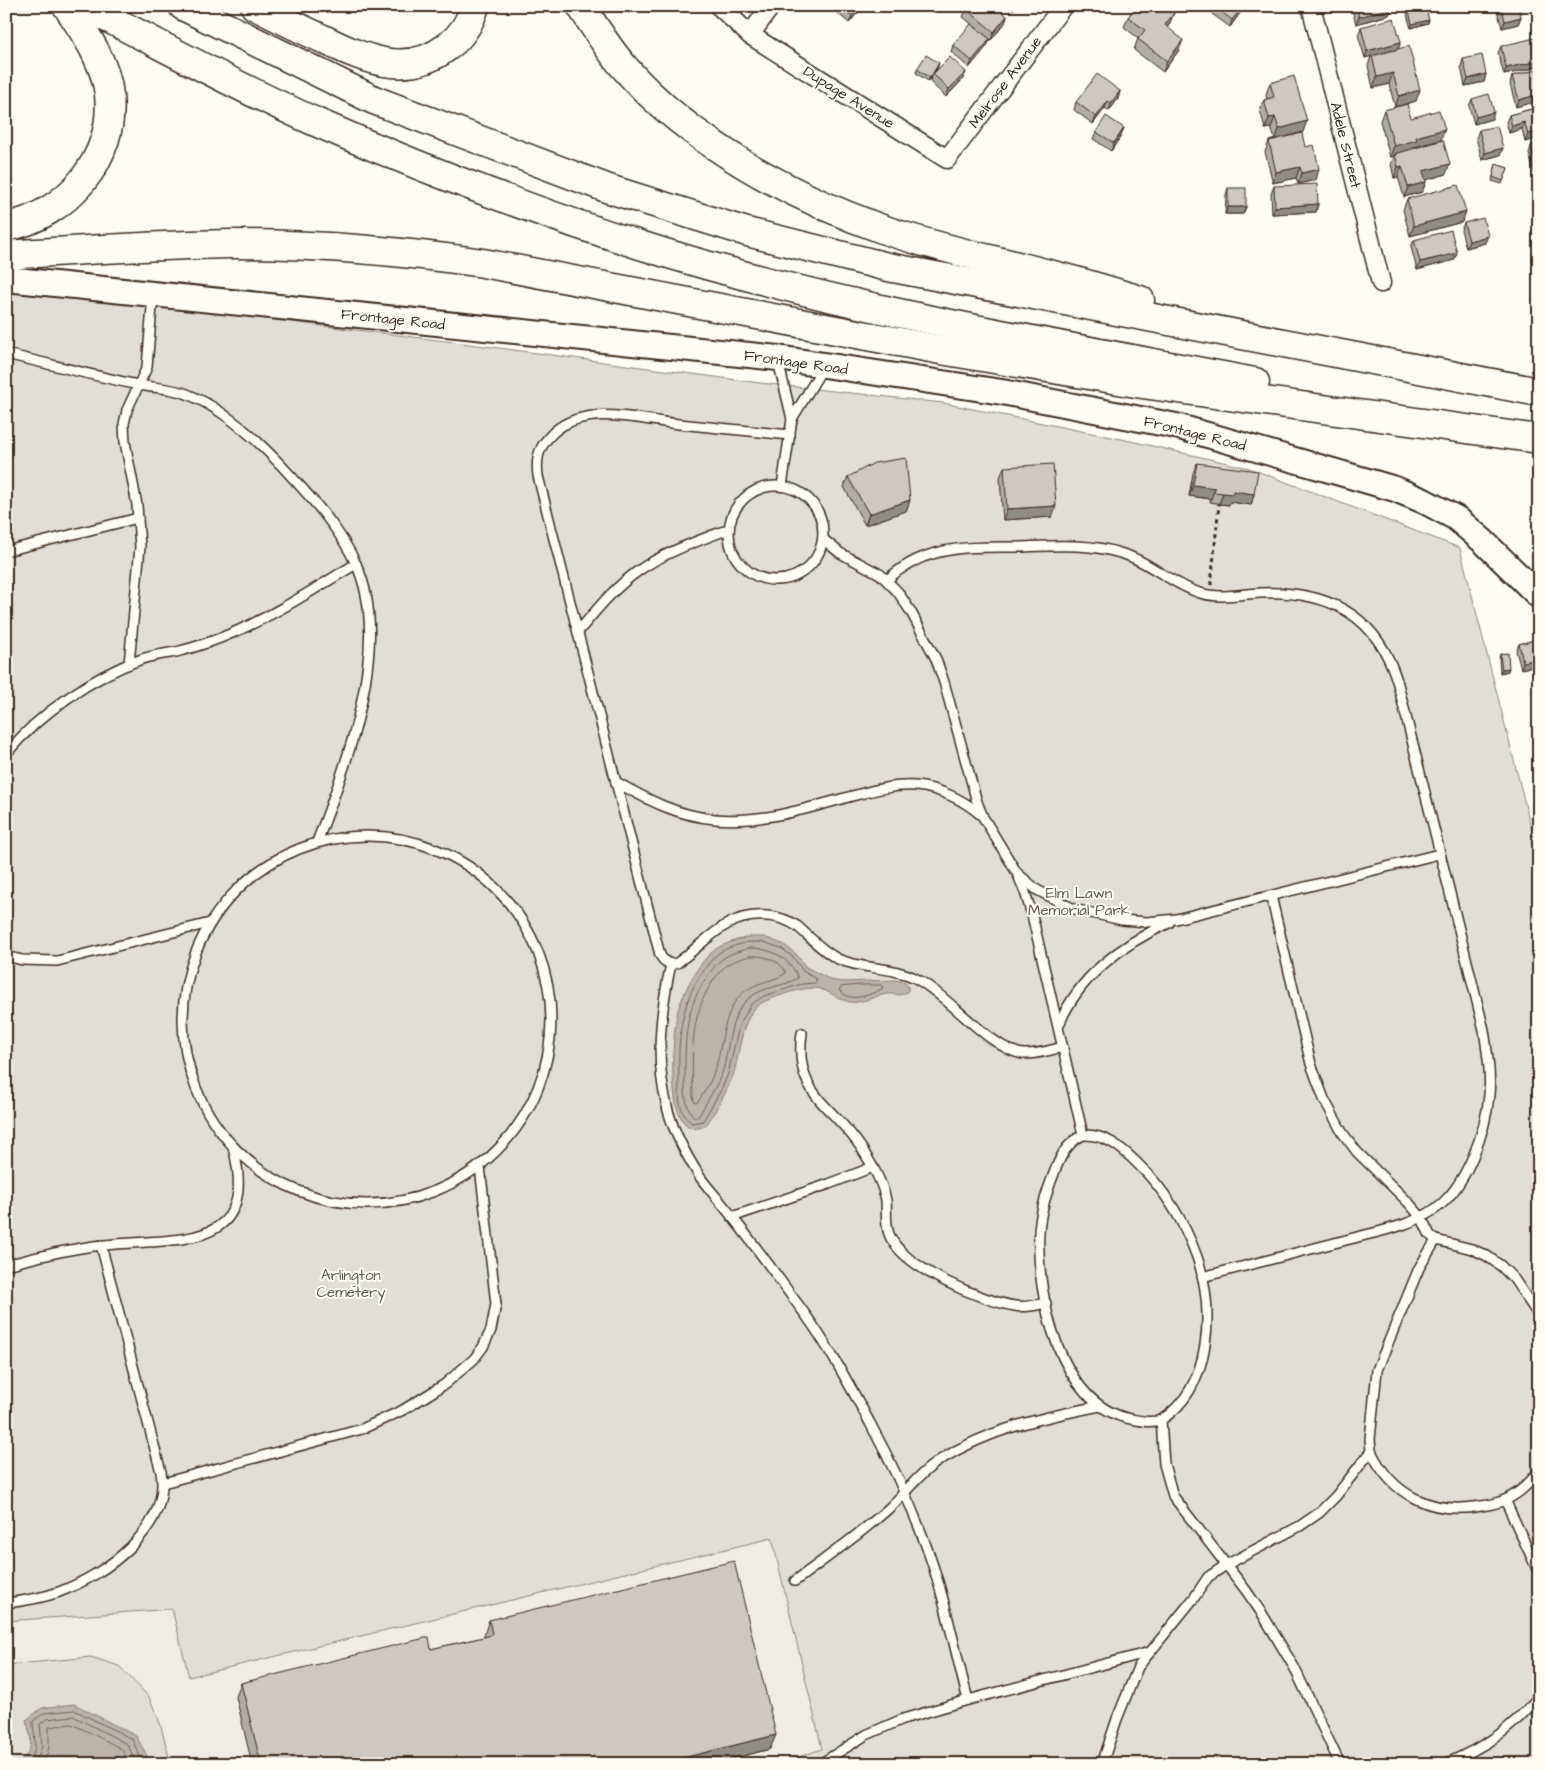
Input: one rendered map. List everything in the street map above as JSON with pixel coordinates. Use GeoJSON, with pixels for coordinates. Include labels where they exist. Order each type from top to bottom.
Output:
{"type":"FeatureCollection","features":[{"type":"Feature","properties":{"kind":"highway"},"geometry":{"type":"LineString","coordinates":[[6,228],[50,210],[77,189],[93,168],[105,142],[110,118],[109,94],[102,68],[91,44],[67,6]]}},
{"type":"Feature","properties":{"kind":"highway"},"geometry":{"type":"LineString","coordinates":[[84,6],[221,77],[316,122],[524,205],[644,246],[774,283],[890,311],[1539,438]]}},
{"type":"Feature","properties":{"kind":"highway"},"geometry":{"type":"LineString","coordinates":[[183,6],[374,100],[609,189],[738,229],[888,267],[1539,392]]}},
{"type":"Feature","properties":{"kind":"highway"},"geometry":{"type":"LineString","coordinates":[[255,6],[346,50],[373,61],[396,64],[418,62],[437,55],[464,30],[472,15],[474,6]]}},
{"type":"Feature","properties":{"kind":"highway"},"geometry":{"type":"LineString","coordinates":[[581,6],[603,40],[625,68],[652,97],[694,131],[731,157],[830,208],[885,230],[942,247],[1053,275],[1298,345]]}},
{"type":"Feature","properties":{"kind":"highway"},"geometry":{"type":"LineString","coordinates":[[6,255],[148,246],[232,244],[329,247],[412,253],[483,263],[941,350],[1142,384],[1539,438]]}},
{"type":"Feature","properties":{"kind":"street","name":"Dupage Avenue"},"geometry":{"type":"LineString","coordinates":[[720,6],[750,35],[947,159]]}},
{"type":"Feature","properties":{"kind":"street"},"geometry":{"type":"LineString","coordinates":[[750,35],[771,6]]}},
{"type":"Feature","properties":{"kind":"street","name":"Melrose Avenue"},"geometry":{"type":"LineString","coordinates":[[947,159],[1063,6]]}},
{"type":"Feature","properties":{"kind":"street","name":"Adele Street"},"geometry":{"type":"LineString","coordinates":[[1311,6],[1381,283]]}},
{"type":"Feature","properties":{"kind":"street","name":"Frontage Road"},"geometry":{"type":"LineString","coordinates":[[6,279],[778,358],[1002,392],[1176,426],[1394,489],[1424,501],[1456,518],[1539,596]]}},
{"type":"Feature","properties":{"kind":"lane"},"geometry":{"type":"LineString","coordinates":[[129,664],[140,547],[135,490],[125,442],[124,424],[127,410],[147,366],[153,295]]}},
{"type":"Feature","properties":{"kind":"lane"},"geometry":{"type":"LineString","coordinates":[[6,354],[139,385],[187,394],[232,420],[285,470],[309,496],[334,528],[356,564],[364,584],[368,608],[369,637],[357,725],[351,748],[317,842]]}},
{"type":"Feature","properties":{"kind":"lane"},"geometry":{"type":"LineString","coordinates":[[778,358],[792,419],[782,486]]}},
{"type":"Feature","properties":{"kind":"lane"},"geometry":{"type":"LineString","coordinates":[[792,419],[824,365]]}},
{"type":"Feature","properties":{"kind":"lane"},"geometry":{"type":"LineString","coordinates":[[790,435],[602,415],[576,419],[553,432],[539,452],[536,463],[660,954],[663,960],[671,964],[683,959],[710,934],[726,924],[740,918],[752,916],[776,917],[796,926],[825,950],[843,961],[856,966],[901,972],[925,983],[993,1040],[1016,1052],[1024,1054],[1037,1053],[1064,1047]]}},
{"type":"Feature","properties":{"kind":"lane"},"geometry":{"type":"LineString","coordinates":[[782,486],[799,492],[808,498],[816,508],[820,518],[823,538],[817,555],[804,570],[786,579],[776,580],[757,576],[741,565],[731,548],[729,529],[733,512],[745,497],[761,488],[782,486]]}},
{"type":"Feature","properties":{"kind":"lane"},"geometry":{"type":"LineString","coordinates":[[6,551],[138,518]]}},
{"type":"Feature","properties":{"kind":"lane"},"geometry":{"type":"LineString","coordinates":[[578,632],[603,602],[638,571],[676,550],[729,529]]}},
{"type":"Feature","properties":{"kind":"lane"},"geometry":{"type":"LineString","coordinates":[[823,538],[840,552],[872,569],[898,592],[936,659],[954,715],[977,802],[983,817],[1017,872],[1025,892],[1064,1047],[1083,1134]]}},
{"type":"Feature","properties":{"kind":"lane"},"geometry":{"type":"LineString","coordinates":[[886,580],[904,565],[937,553],[980,548],[1078,546],[1106,549],[1135,559],[1172,581],[1210,596],[1300,594],[1331,603],[1367,626],[1376,636],[1388,656],[1398,684],[1484,1030],[1489,1073],[1489,1094],[1483,1130],[1466,1170],[1445,1201],[1421,1217],[1393,1227],[1202,1277]]}},
{"type":"Feature","properties":{"kind":"lane"},"geometry":{"type":"LineString","coordinates":[[6,754],[29,729],[62,701],[129,664],[151,656],[176,652],[208,643],[237,631],[264,618],[356,564]]}},
{"type":"Feature","properties":{"kind":"lane"},"geometry":{"type":"LineString","coordinates":[[616,782],[645,799],[670,810],[715,819],[769,817],[877,790],[909,786],[918,786],[954,797],[969,804],[983,817]]}},
{"type":"Feature","properties":{"kind":"lane"},"geometry":{"type":"LineString","coordinates":[[351,836],[390,838],[425,845],[460,860],[494,886],[524,922],[543,962],[552,1004],[551,1042],[543,1076],[530,1108],[509,1139],[480,1167],[447,1187],[408,1200],[369,1205],[331,1201],[296,1190],[263,1173],[233,1148],[209,1117],[192,1081],[184,1042],[183,1005],[190,970],[210,923],[222,906],[247,880],[275,860],[299,848],[317,842],[351,836]]}},
{"type":"Feature","properties":{"kind":"lane"},"geometry":{"type":"LineString","coordinates":[[1058,1026],[1065,1010],[1090,977],[1128,945],[1149,932],[1176,920],[1439,854]]}},
{"type":"Feature","properties":{"kind":"lane"},"geometry":{"type":"LineString","coordinates":[[1017,872],[1037,890],[1074,909],[1122,920],[1147,922],[1176,920]]}},
{"type":"Feature","properties":{"kind":"lane"},"geometry":{"type":"LineString","coordinates":[[1271,896],[1311,1064],[1324,1100],[1342,1132],[1357,1152],[1421,1217],[1430,1235],[1436,1240],[1472,1249],[1487,1256],[1501,1266],[1514,1280],[1539,1316]]}},
{"type":"Feature","properties":{"kind":"lane"},"geometry":{"type":"LineString","coordinates":[[6,956],[22,960],[57,961],[210,923]]}},
{"type":"Feature","properties":{"kind":"lane"},"geometry":{"type":"LineString","coordinates":[[671,964],[660,1025],[662,1079],[666,1103],[687,1154],[700,1177],[806,1316],[829,1351],[870,1422],[929,1555],[968,1700]]}},
{"type":"Feature","properties":{"kind":"lane"},"geometry":{"type":"LineString","coordinates":[[802,1032],[800,1044],[802,1068],[807,1082],[821,1102],[849,1131],[873,1167],[885,1198],[889,1234],[904,1254],[939,1278],[1001,1302],[1016,1306],[1046,1303]]}},
{"type":"Feature","properties":{"kind":"lane"},"geometry":{"type":"LineString","coordinates":[[1083,1134],[1095,1134],[1105,1138],[1131,1157],[1155,1181],[1166,1195],[1184,1227],[1197,1258],[1202,1277],[1206,1323],[1203,1356],[1199,1371],[1185,1398],[1177,1408],[1161,1420],[1151,1422],[1128,1419],[1116,1415],[1089,1397],[1069,1369],[1052,1327],[1041,1281],[1039,1256],[1039,1231],[1043,1204],[1060,1158],[1074,1139],[1083,1134]]}},
{"type":"Feature","properties":{"kind":"lane"},"geometry":{"type":"LineString","coordinates":[[6,1265],[49,1254],[101,1245],[186,1239],[208,1234],[230,1216],[236,1198],[238,1171],[233,1148]]}},
{"type":"Feature","properties":{"kind":"lane"},"geometry":{"type":"LineString","coordinates":[[163,1483],[362,1429],[403,1410],[426,1396],[456,1375],[474,1359],[483,1347],[491,1330],[496,1304],[480,1167]]}},
{"type":"Feature","properties":{"kind":"lane"},"geometry":{"type":"LineString","coordinates":[[732,1217],[873,1167]]}},
{"type":"Feature","properties":{"kind":"lane"},"geometry":{"type":"LineString","coordinates":[[1436,1240],[1419,1268],[1377,1370],[1370,1451],[1376,1463],[1400,1489],[1424,1504],[1450,1509],[1472,1508],[1505,1500],[1527,1485],[1539,1472]]}},
{"type":"Feature","properties":{"kind":"lane"},"geometry":{"type":"LineString","coordinates":[[6,1603],[38,1598],[65,1590],[88,1578],[131,1547],[152,1520],[159,1506],[163,1483],[101,1245]]}},
{"type":"Feature","properties":{"kind":"lane"},"geometry":{"type":"LineString","coordinates":[[795,1581],[887,1511],[917,1478],[939,1461],[962,1447],[999,1430],[1041,1418],[1100,1406]]}},
{"type":"Feature","properties":{"kind":"lane"},"geometry":{"type":"LineString","coordinates":[[1161,1420],[1164,1464],[1173,1496],[1263,1615],[1294,1667],[1340,1764]]}},
{"type":"Feature","properties":{"kind":"lane"},"geometry":{"type":"LineString","coordinates":[[1102,1764],[1138,1667],[1194,1598],[1208,1577],[1319,1513],[1336,1496],[1370,1451]]}},
{"type":"Feature","properties":{"kind":"lane"},"geometry":{"type":"LineString","coordinates":[[1505,1500],[1539,1573]]}},
{"type":"Feature","properties":{"kind":"lane"},"geometry":{"type":"LineString","coordinates":[[820,1764],[882,1727],[968,1700],[1150,1652]]}},
{"type":"Feature","properties":{"kind":"lane"},"geometry":{"type":"LineString","coordinates":[[1445,1764],[1499,1736],[1539,1696]]}},
{"type":"Feature","properties":{"kind":"path"},"geometry":{"type":"LineString","coordinates":[[1210,596],[1219,504]]}},
{"type":"Feature","properties":{"kind":"shaded area"},"geometry":{"type":"Polygon","coordinates":[[[772,1538],[822,1750],[778,1764],[6,1764],[6,1621],[172,1609],[189,1677],[772,1538]]]}},
{"type":"Feature","properties":{"kind":"green space"},"geometry":{"type":"Polygon","coordinates":[[[6,287],[462,343],[760,383],[943,403],[1126,440],[1249,468],[1460,548],[1539,859],[1539,1764],[778,1764],[822,1749],[772,1538],[189,1677],[172,1609],[6,1621],[6,287]]]}},
{"type":"Feature","properties":{"kind":"green space"},"geometry":{"type":"Polygon","coordinates":[[[91,1657],[119,1666],[149,1697],[160,1723],[171,1764],[6,1764],[6,1665],[91,1657]]]}},
{"type":"Feature","properties":{"kind":"water"},"geometry":{"type":"Polygon","coordinates":[[[748,937],[764,937],[783,944],[796,954],[806,967],[831,980],[842,982],[895,980],[904,982],[908,986],[908,991],[900,995],[887,994],[851,1002],[822,989],[812,988],[789,992],[759,1005],[752,1012],[747,1022],[733,1076],[714,1113],[702,1127],[688,1126],[680,1115],[675,1099],[673,1079],[674,1037],[678,1010],[693,976],[709,954],[723,945],[748,937]]]}},
{"type":"Feature","properties":{"kind":"water"},"geometry":{"type":"Polygon","coordinates":[[[74,1704],[136,1736],[147,1756],[148,1764],[17,1764],[27,1754],[31,1744],[26,1720],[42,1708],[74,1704]]]}},
{"type":"Feature","properties":{"kind":"building"},"geometry":{"type":"Polygon","coordinates":[[[841,6],[860,6],[852,16],[841,6]]]}},
{"type":"Feature","properties":{"kind":"building"},"geometry":{"type":"Polygon","coordinates":[[[968,6],[995,6],[1007,16],[994,32],[966,9],[968,6]]]}},
{"type":"Feature","properties":{"kind":"building"},"geometry":{"type":"Polygon","coordinates":[[[1136,6],[1166,6],[1174,13],[1165,25],[1183,40],[1167,61],[1138,39],[1145,30],[1128,17],[1136,6]]]}},
{"type":"Feature","properties":{"kind":"building"},"geometry":{"type":"Polygon","coordinates":[[[1215,6],[1243,6],[1232,20],[1215,6]]]}},
{"type":"Feature","properties":{"kind":"building"},"geometry":{"type":"Polygon","coordinates":[[[1356,6],[1391,6],[1391,8],[1359,17],[1356,6]]]}},
{"type":"Feature","properties":{"kind":"building"},"geometry":{"type":"Polygon","coordinates":[[[1425,6],[1429,20],[1412,24],[1409,11],[1425,6]]]}},
{"type":"Feature","properties":{"kind":"building"},"geometry":{"type":"Polygon","coordinates":[[[1501,6],[1518,6],[1521,17],[1505,21],[1501,6]]]}},
{"type":"Feature","properties":{"kind":"building"},"geometry":{"type":"Polygon","coordinates":[[[1394,18],[1401,42],[1367,51],[1361,27],[1394,18]]]}},
{"type":"Feature","properties":{"kind":"building"},"geometry":{"type":"Polygon","coordinates":[[[971,24],[990,39],[972,61],[953,45],[971,24]]]}},
{"type":"Feature","properties":{"kind":"building"},"geometry":{"type":"Polygon","coordinates":[[[1535,38],[1539,61],[1506,68],[1501,46],[1535,38]]]}},
{"type":"Feature","properties":{"kind":"building"},"geometry":{"type":"Polygon","coordinates":[[[1409,46],[1420,90],[1399,96],[1393,73],[1377,77],[1372,56],[1409,46]]]}},
{"type":"Feature","properties":{"kind":"building"},"geometry":{"type":"Polygon","coordinates":[[[926,55],[939,63],[930,78],[917,69],[926,55]]]}},
{"type":"Feature","properties":{"kind":"building"},"geometry":{"type":"Polygon","coordinates":[[[1482,55],[1486,74],[1468,79],[1463,59],[1482,55]]]}},
{"type":"Feature","properties":{"kind":"building"},"geometry":{"type":"Polygon","coordinates":[[[950,57],[966,72],[949,89],[933,74],[950,57]]]}},
{"type":"Feature","properties":{"kind":"building"},"geometry":{"type":"Polygon","coordinates":[[[1536,70],[1539,81],[1539,94],[1519,100],[1512,76],[1536,70]]]}},
{"type":"Feature","properties":{"kind":"building"},"geometry":{"type":"Polygon","coordinates":[[[1097,74],[1120,91],[1111,103],[1108,101],[1096,117],[1076,102],[1097,74]]]}},
{"type":"Feature","properties":{"kind":"building"},"geometry":{"type":"Polygon","coordinates":[[[1294,76],[1307,121],[1279,129],[1275,117],[1269,118],[1264,100],[1274,97],[1270,83],[1294,76]]]}},
{"type":"Feature","properties":{"kind":"building"},"geometry":{"type":"Polygon","coordinates":[[[1489,94],[1494,112],[1476,117],[1472,99],[1489,94]]]}},
{"type":"Feature","properties":{"kind":"building"},"geometry":{"type":"Polygon","coordinates":[[[1407,104],[1411,118],[1439,110],[1445,129],[1416,137],[1417,140],[1394,146],[1384,110],[1407,104]]]}},
{"type":"Feature","properties":{"kind":"building"},"geometry":{"type":"Polygon","coordinates":[[[1539,107],[1539,132],[1528,134],[1524,122],[1512,126],[1509,115],[1539,107]]]}},
{"type":"Feature","properties":{"kind":"building"},"geometry":{"type":"Polygon","coordinates":[[[1106,116],[1124,128],[1114,143],[1096,132],[1106,116]]]}},
{"type":"Feature","properties":{"kind":"building"},"geometry":{"type":"Polygon","coordinates":[[[1497,126],[1503,148],[1485,153],[1479,130],[1497,126]]]}},
{"type":"Feature","properties":{"kind":"building"},"geometry":{"type":"Polygon","coordinates":[[[1302,133],[1305,147],[1314,145],[1319,169],[1302,173],[1300,167],[1276,172],[1269,141],[1302,133]]]}},
{"type":"Feature","properties":{"kind":"building"},"geometry":{"type":"Polygon","coordinates":[[[1443,140],[1450,164],[1423,171],[1426,182],[1408,187],[1402,166],[1398,167],[1395,154],[1443,140]]]}},
{"type":"Feature","properties":{"kind":"building"},"geometry":{"type":"Polygon","coordinates":[[[1539,144],[1539,173],[1531,146],[1539,144]]]}},
{"type":"Feature","properties":{"kind":"building"},"geometry":{"type":"Polygon","coordinates":[[[1496,164],[1508,168],[1503,181],[1493,177],[1496,164]]]}},
{"type":"Feature","properties":{"kind":"building"},"geometry":{"type":"Polygon","coordinates":[[[1317,184],[1318,204],[1275,207],[1274,186],[1317,184]]]}},
{"type":"Feature","properties":{"kind":"building"},"geometry":{"type":"Polygon","coordinates":[[[1458,185],[1466,212],[1414,226],[1407,199],[1458,185]]]}},
{"type":"Feature","properties":{"kind":"building"},"geometry":{"type":"Polygon","coordinates":[[[1228,188],[1246,188],[1246,207],[1228,207],[1228,188]]]}},
{"type":"Feature","properties":{"kind":"building"},"geometry":{"type":"Polygon","coordinates":[[[1483,218],[1488,236],[1469,241],[1464,223],[1483,218]]]}},
{"type":"Feature","properties":{"kind":"building"},"geometry":{"type":"Polygon","coordinates":[[[1451,230],[1457,253],[1420,262],[1414,240],[1451,230]]]}},
{"type":"Feature","properties":{"kind":"building"},"geometry":{"type":"Polygon","coordinates":[[[906,458],[910,500],[869,514],[848,477],[874,463],[906,458]]]}},
{"type":"Feature","properties":{"kind":"building"},"geometry":{"type":"Polygon","coordinates":[[[1197,463],[1258,471],[1254,494],[1233,491],[1233,494],[1214,492],[1215,488],[1193,485],[1197,463]]]}},
{"type":"Feature","properties":{"kind":"building"},"geometry":{"type":"Polygon","coordinates":[[[1053,464],[1056,506],[1007,509],[1004,467],[1053,464]]]}},
{"type":"Feature","properties":{"kind":"building"},"geometry":{"type":"Polygon","coordinates":[[[1539,639],[1539,659],[1523,662],[1519,644],[1539,639]]]}},
{"type":"Feature","properties":{"kind":"building"},"geometry":{"type":"Polygon","coordinates":[[[1508,653],[1509,668],[1502,669],[1500,654],[1508,653]]]}},
{"type":"Feature","properties":{"kind":"building"},"geometry":{"type":"Polygon","coordinates":[[[734,1561],[776,1735],[658,1764],[261,1764],[241,1683],[429,1637],[431,1649],[488,1636],[492,1634],[489,1620],[734,1561]]]}},
{"type":"Feature","properties":{"kind":"park label","name":"Elm Lawn Memorial Park"},"geometry":{"type":"Point","coordinates":[1079,902]}},
{"type":"Feature","properties":{"kind":"park label","name":"Arlington Cemetery"},"geometry":{"type":"Point","coordinates":[351,1284]}}]}
